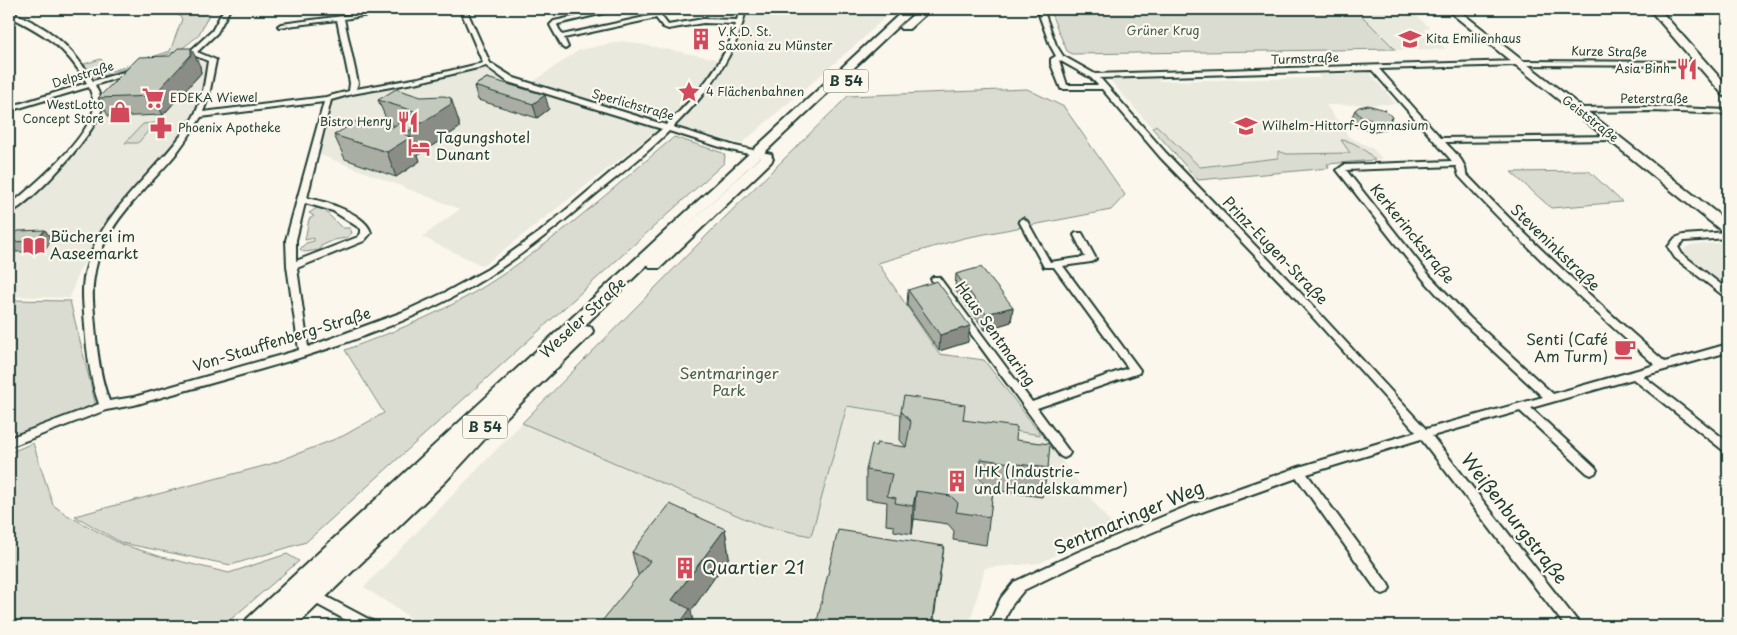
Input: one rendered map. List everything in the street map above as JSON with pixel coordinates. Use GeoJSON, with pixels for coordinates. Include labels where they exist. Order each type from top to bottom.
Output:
{"type":"FeatureCollection","features":[{"type":"Feature","properties":{"kind":"main road","name":"Weseler Straße"},"geometry":{"type":"LineString","coordinates":[[254,626],[305,591],[763,154],[911,9]]}},
{"type":"Feature","properties":{"kind":"main road","name":"Weseler Straße"},"geometry":{"type":"LineString","coordinates":[[763,154],[926,9]]}},
{"type":"Feature","properties":{"kind":"main road","name":"Weseler Straße"},"geometry":{"type":"LineString","coordinates":[[281,626],[305,591]]}},
{"type":"Feature","properties":{"kind":"street"},"geometry":{"type":"LineString","coordinates":[[105,406],[100,392],[91,340],[88,289],[91,265],[101,241],[122,209],[164,162],[198,115],[208,88],[212,60],[189,54],[215,32],[227,9]]}},
{"type":"Feature","properties":{"kind":"street"},"geometry":{"type":"LineString","coordinates":[[198,115],[327,99],[352,92],[363,92],[490,66],[462,9]]}},
{"type":"Feature","properties":{"kind":"street"},"geometry":{"type":"LineString","coordinates":[[565,47],[553,25],[556,22],[584,12],[618,9]]}},
{"type":"Feature","properties":{"kind":"street"},"geometry":{"type":"LineString","coordinates":[[652,9],[665,26],[668,27],[703,21],[740,22]]}},
{"type":"Feature","properties":{"kind":"street","name":"Von-Stauffenberg-Straße"},"geometry":{"type":"LineString","coordinates":[[9,443],[105,406],[134,401],[348,338],[414,311],[456,291],[492,270],[599,187],[668,128],[695,99],[716,70],[732,44],[743,9]]}},
{"type":"Feature","properties":{"kind":"street"},"geometry":{"type":"LineString","coordinates":[[1040,9],[1053,45],[1060,57],[1055,60],[1054,64],[1064,87],[1104,87]]}},
{"type":"Feature","properties":{"kind":"street","name":"Geiststraße"},"geometry":{"type":"LineString","coordinates":[[1451,9],[1728,229]]}},
{"type":"Feature","properties":{"kind":"street"},"geometry":{"type":"LineString","coordinates":[[1654,9],[1728,94]]}},
{"type":"Feature","properties":{"kind":"street"},"geometry":{"type":"LineString","coordinates":[[9,14],[62,44],[92,85],[98,106],[94,120],[76,147],[55,169],[9,210]]}},
{"type":"Feature","properties":{"kind":"street"},"geometry":{"type":"LineString","coordinates":[[281,26],[372,14]]}},
{"type":"Feature","properties":{"kind":"street"},"geometry":{"type":"LineString","coordinates":[[560,37],[658,16]]}},
{"type":"Feature","properties":{"kind":"street"},"geometry":{"type":"LineString","coordinates":[[340,18],[354,83],[352,92]]}},
{"type":"Feature","properties":{"kind":"street","name":"Prinz-Eugen-Straße"},"geometry":{"type":"LineString","coordinates":[[1060,57],[1094,76],[1163,155],[1293,290],[1425,434]]}},
{"type":"Feature","properties":{"kind":"street","name":"Kurze Straße"},"geometry":{"type":"LineString","coordinates":[[1517,63],[1702,64]]}},
{"type":"Feature","properties":{"kind":"street","name":"Turmstraße"},"geometry":{"type":"LineString","coordinates":[[1094,76],[1517,63]]}},
{"type":"Feature","properties":{"kind":"street","name":"Sperlichstraße"},"geometry":{"type":"LineString","coordinates":[[490,66],[511,80],[733,148],[763,154]]}},
{"type":"Feature","properties":{"kind":"street","name":"Steveninkstraße"},"geometry":{"type":"LineString","coordinates":[[1374,68],[1439,140],[1462,168],[1462,174],[1537,252],[1585,298],[1663,366]]}},
{"type":"Feature","properties":{"kind":"street","name":"Delpstraße"},"geometry":{"type":"LineString","coordinates":[[9,109],[138,70]]}},
{"type":"Feature","properties":{"kind":"street"},"geometry":{"type":"LineString","coordinates":[[304,352],[292,266],[291,240],[317,150],[328,102],[327,99]]}},
{"type":"Feature","properties":{"kind":"street","name":"Peterstraße"},"geometry":{"type":"LineString","coordinates":[[1579,110],[1652,109],[1728,112]]}},
{"type":"Feature","properties":{"kind":"street"},"geometry":{"type":"LineString","coordinates":[[1439,140],[1614,138]]}},
{"type":"Feature","properties":{"kind":"street","name":"Kerkerinckstraße"},"geometry":{"type":"LineString","coordinates":[[1458,163],[1344,167],[1341,170],[1426,277],[1466,320],[1550,397]]}},
{"type":"Feature","properties":{"kind":"street"},"geometry":{"type":"LineString","coordinates":[[292,266],[361,239],[366,233],[365,228],[340,209],[325,203],[302,200]]}},
{"type":"Feature","properties":{"kind":"street","name":"Haus Sentmaring"},"geometry":{"type":"LineString","coordinates":[[1024,221],[1046,265],[1056,264],[1135,370],[1029,407]]}},
{"type":"Feature","properties":{"kind":"street"},"geometry":{"type":"LineString","coordinates":[[1056,264],[1091,258],[1079,235]]}},
{"type":"Feature","properties":{"kind":"street"},"geometry":{"type":"LineString","coordinates":[[1728,235],[1683,238],[1678,240],[1673,247],[1678,256],[1728,295]]}},
{"type":"Feature","properties":{"kind":"street","name":"Haus Sentmaring"},"geometry":{"type":"LineString","coordinates":[[936,279],[1064,453]]}},
{"type":"Feature","properties":{"kind":"street","name":"Sentmaringer Weg"},"geometry":{"type":"LineString","coordinates":[[995,626],[1006,602],[1019,586],[1082,556],[1166,520],[1299,472],[1550,397],[1728,348]]}},
{"type":"Feature","properties":{"kind":"street"},"geometry":{"type":"LineString","coordinates":[[1635,375],[1728,448]]}},
{"type":"Feature","properties":{"kind":"street"},"geometry":{"type":"LineString","coordinates":[[1522,406],[1591,470]]}},
{"type":"Feature","properties":{"kind":"street","name":"Weißenburgstraße"},"geometry":{"type":"LineString","coordinates":[[1425,434],[1573,626]]}},
{"type":"Feature","properties":{"kind":"street"},"geometry":{"type":"LineString","coordinates":[[1299,472],[1383,588]]}},
{"type":"Feature","properties":{"kind":"street"},"geometry":{"type":"LineString","coordinates":[[305,591],[369,626]]}},
{"type":"Feature","properties":{"kind":"shaded area"},"geometry":{"type":"Polygon","coordinates":[[[708,9],[894,9],[859,42],[741,144],[665,124],[483,266],[422,237],[460,209],[318,154],[333,99],[483,67],[502,80],[524,88],[579,50],[623,41],[717,59],[727,42],[737,13],[714,17],[708,9]]]}},
{"type":"Feature","properties":{"kind":"shaded area","name":"Kita Emilienhaus"},"geometry":{"type":"Polygon","coordinates":[[[1355,9],[1409,9],[1430,28],[1424,29],[1446,49],[1396,50],[1355,9]]]}},
{"type":"Feature","properties":{"kind":"shaded area"},"geometry":{"type":"Polygon","coordinates":[[[187,60],[210,63],[206,89],[193,117],[155,166],[115,210],[78,273],[70,298],[9,296],[9,217],[61,170],[87,138],[97,120],[107,83],[187,60]]]}},
{"type":"Feature","properties":{"kind":"shaded area","name":"Wilhelm-Hittorf-Gymnasium"},"geometry":{"type":"Polygon","coordinates":[[[1370,73],[1396,104],[1326,105],[1349,137],[1372,148],[1383,159],[1327,164],[1329,168],[1198,180],[1109,79],[1157,78],[1159,81],[1320,78],[1318,74],[1370,73]]]}},
{"type":"Feature","properties":{"kind":"shaded area"},"geometry":{"type":"Polygon","coordinates":[[[1720,243],[1728,247],[1728,287],[1715,278],[1710,278],[1683,253],[1685,248],[1691,245],[1720,243]]]}},
{"type":"Feature","properties":{"kind":"shaded area"},"geometry":{"type":"Polygon","coordinates":[[[847,405],[1041,435],[1113,526],[1040,563],[985,568],[969,626],[423,626],[364,587],[522,423],[762,526],[811,535],[847,405]]]}},
{"type":"Feature","properties":{"kind":"green space"},"geometry":{"type":"Polygon","coordinates":[[[174,9],[212,9],[198,36],[180,50],[100,77],[95,77],[84,64],[101,59],[112,71],[170,51],[182,19],[174,9]]]}},
{"type":"Feature","properties":{"kind":"green space","name":"Grüner Krug"},"geometry":{"type":"Polygon","coordinates":[[[1049,9],[1355,9],[1395,49],[1072,54],[1067,51],[1049,9]]]}},
{"type":"Feature","properties":{"kind":"green space","name":"Sentmaringer Park"},"geometry":{"type":"Polygon","coordinates":[[[1027,89],[1064,107],[1125,195],[1111,210],[964,238],[878,263],[939,354],[984,360],[1041,435],[847,406],[811,536],[762,526],[522,423],[712,230],[848,96],[1027,89]]]}},
{"type":"Feature","properties":{"kind":"green space"},"geometry":{"type":"Polygon","coordinates":[[[155,123],[138,143],[125,143],[143,124],[155,123]]]}},
{"type":"Feature","properties":{"kind":"green space"},"geometry":{"type":"Polygon","coordinates":[[[1156,125],[1200,167],[1278,158],[1278,151],[1287,154],[1350,153],[1341,140],[1346,140],[1360,147],[1375,160],[1327,164],[1329,168],[1198,180],[1152,128],[1156,125]]]}},
{"type":"Feature","properties":{"kind":"green space"},"geometry":{"type":"Polygon","coordinates":[[[674,137],[723,153],[725,156],[724,163],[306,542],[231,565],[122,543],[75,516],[271,464],[343,436],[384,413],[345,350],[426,317],[484,287],[568,226],[674,137]]]}},
{"type":"Feature","properties":{"kind":"green space"},"geometry":{"type":"Polygon","coordinates":[[[1589,171],[1622,202],[1551,208],[1511,172],[1589,171]]]}},
{"type":"Feature","properties":{"kind":"green space"},"geometry":{"type":"Polygon","coordinates":[[[320,206],[342,228],[350,228],[352,233],[346,238],[334,240],[321,246],[320,250],[304,252],[300,249],[306,243],[314,241],[314,238],[305,240],[309,219],[314,216],[309,213],[320,206]]]}},
{"type":"Feature","properties":{"kind":"green space"},"geometry":{"type":"Polygon","coordinates":[[[9,300],[70,301],[96,406],[9,437],[9,300]]]}},
{"type":"Feature","properties":{"kind":"green space"},"geometry":{"type":"Polygon","coordinates":[[[33,443],[53,505],[67,515],[121,544],[162,557],[229,573],[287,554],[299,561],[223,626],[9,626],[9,453],[33,443]]]}},
{"type":"Feature","properties":{"kind":"building"},"geometry":{"type":"Polygon","coordinates":[[[178,48],[191,48],[191,55],[153,96],[98,98],[139,57],[170,56],[178,48]]]}},
{"type":"Feature","properties":{"kind":"building"},"geometry":{"type":"Polygon","coordinates":[[[487,78],[545,95],[533,104],[474,86],[487,78]]]}},
{"type":"Feature","properties":{"kind":"building"},"geometry":{"type":"Polygon","coordinates":[[[396,89],[421,97],[444,96],[451,98],[451,104],[404,134],[411,137],[387,152],[334,135],[360,119],[389,129],[417,112],[378,100],[396,89]]]}},
{"type":"Feature","properties":{"kind":"building"},"geometry":{"type":"Polygon","coordinates":[[[1368,105],[1385,110],[1392,117],[1388,121],[1378,122],[1361,117],[1355,110],[1368,105]]]}},
{"type":"Feature","properties":{"kind":"building"},"geometry":{"type":"Polygon","coordinates":[[[45,230],[35,241],[9,242],[18,231],[45,230]]]}},
{"type":"Feature","properties":{"kind":"building"},"geometry":{"type":"Polygon","coordinates":[[[981,267],[1013,307],[986,314],[956,274],[981,267]]]}},
{"type":"Feature","properties":{"kind":"building"},"geometry":{"type":"Polygon","coordinates":[[[937,281],[970,326],[940,335],[908,290],[937,281]]]}},
{"type":"Feature","properties":{"kind":"building"},"geometry":{"type":"Polygon","coordinates":[[[904,396],[965,405],[963,420],[1017,427],[1016,440],[1050,444],[1048,468],[981,459],[979,477],[989,489],[993,489],[990,517],[956,512],[958,503],[951,496],[916,491],[913,506],[895,503],[896,498],[887,496],[892,474],[866,470],[872,445],[876,446],[877,443],[906,447],[911,422],[901,411],[904,396]]]}},
{"type":"Feature","properties":{"kind":"building"},"geometry":{"type":"Polygon","coordinates":[[[670,504],[725,529],[672,600],[690,609],[678,626],[598,626],[650,561],[632,552],[670,504]]]}},
{"type":"Feature","properties":{"kind":"building"},"geometry":{"type":"Polygon","coordinates":[[[838,530],[944,546],[932,626],[816,626],[838,530]]]}},
{"type":"Feature","properties":{"kind":"place","name":"V.K.D. St. Saxonia zu Münster"},"geometry":{"type":"Point","coordinates":[701,39]}},
{"type":"Feature","properties":{"kind":"place","name":"Kita Emilienhaus"},"geometry":{"type":"Point","coordinates":[1410,39]}},
{"type":"Feature","properties":{"kind":"place","name":"Asia Binh"},"geometry":{"type":"Point","coordinates":[1687,69]}},
{"type":"Feature","properties":{"kind":"place","name":"4 Flächenbahnen"},"geometry":{"type":"Point","coordinates":[689,92]}},
{"type":"Feature","properties":{"kind":"place","name":"EDEKA Wiewel"},"geometry":{"type":"Point","coordinates":[153,98]}},
{"type":"Feature","properties":{"kind":"place","name":"WestLotto Concept Store"},"geometry":{"type":"Point","coordinates":[120,112]}},
{"type":"Feature","properties":{"kind":"place","name":"Bistro Henry"},"geometry":{"type":"Point","coordinates":[408,122]}},
{"type":"Feature","properties":{"kind":"place","name":"Wilhelm-Hittorf-Gymnasium"},"geometry":{"type":"Point","coordinates":[1246,126]}},
{"type":"Feature","properties":{"kind":"place","name":"Phoenix Apotheke"},"geometry":{"type":"Point","coordinates":[161,128]}},
{"type":"Feature","properties":{"kind":"place","name":"Tagungshotel Dunant"},"geometry":{"type":"Point","coordinates":[419,147]}},
{"type":"Feature","properties":{"kind":"place","name":"Bücherei im Aaseemarkt"},"geometry":{"type":"Point","coordinates":[34,246]}},
{"type":"Feature","properties":{"kind":"place","name":"Senti (Café Am Turm)"},"geometry":{"type":"Point","coordinates":[1625,349]}},
{"type":"Feature","properties":{"kind":"place","name":"IHK (Industrie- und Handelskammer)"},"geometry":{"type":"Point","coordinates":[957,481]}},
{"type":"Feature","properties":{"kind":"place","name":"Quartier 21"},"geometry":{"type":"Point","coordinates":[685,568]}}]}
